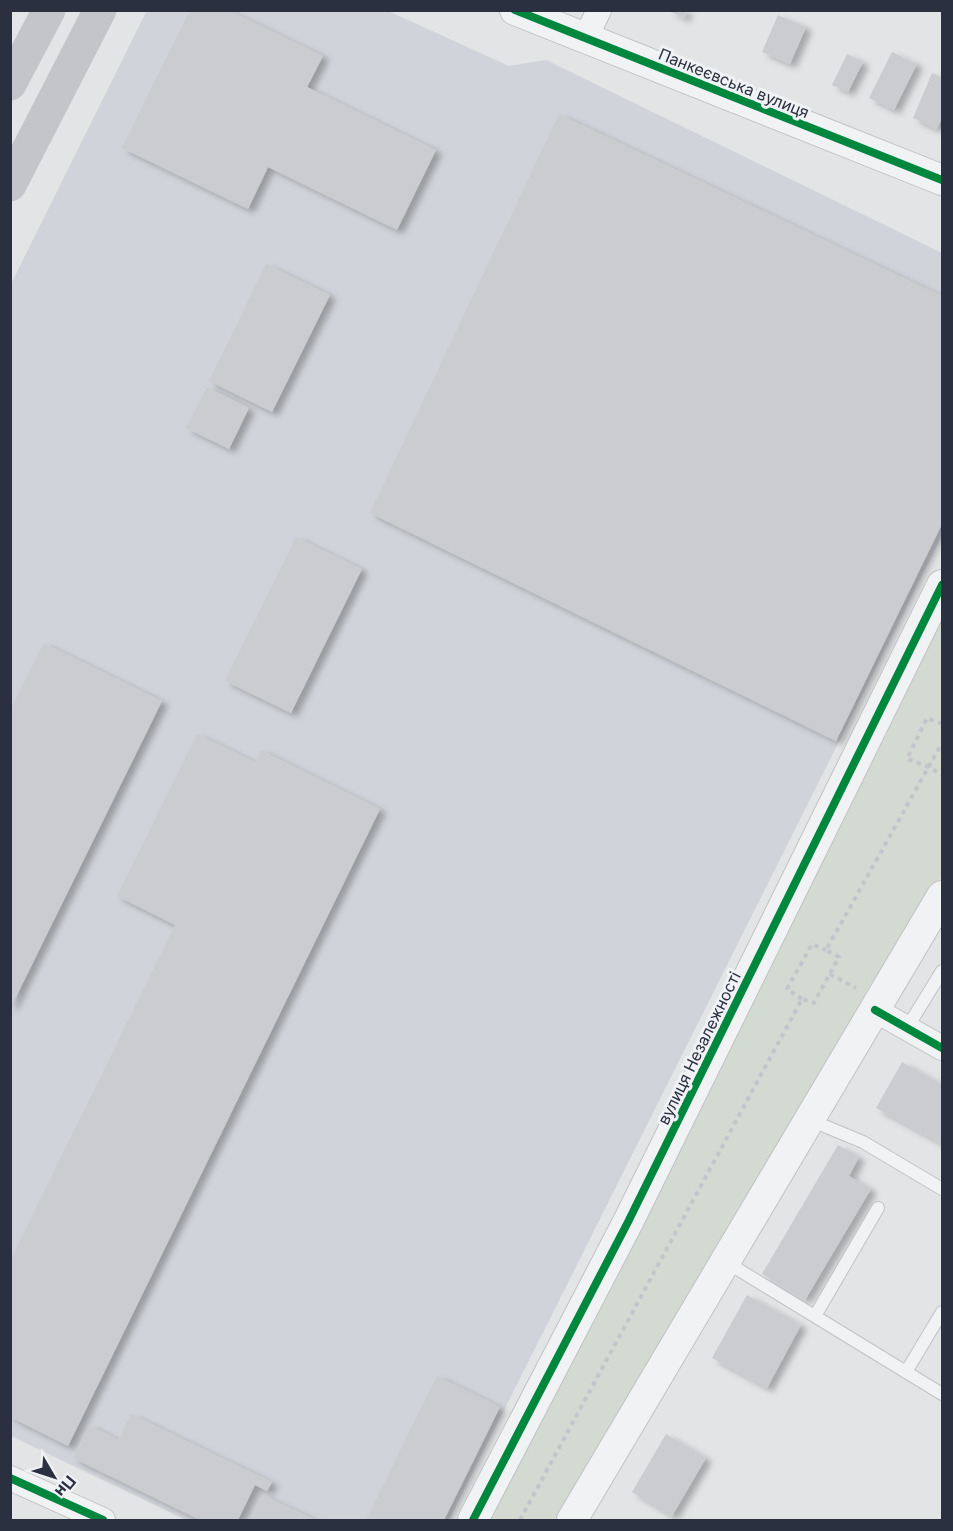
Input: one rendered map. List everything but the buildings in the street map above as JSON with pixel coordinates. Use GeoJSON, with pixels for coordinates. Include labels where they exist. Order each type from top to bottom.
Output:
{"type":"FeatureCollection","features":[{"type":"Feature","properties":{"kind":"main road"},"geometry":{"type":"LineString","coordinates":[[10,84],[49,10]]}},
{"type":"Feature","properties":{"kind":"main road"},"geometry":{"type":"LineString","coordinates":[[10,185],[100,10]]}},
{"type":"Feature","properties":{"kind":"street","name":"Панкеєвська вулиця"},"geometry":{"type":"LineString","coordinates":[[515,10],[942,180]]}},
{"type":"Feature","properties":{"kind":"street"},"geometry":{"type":"LineString","coordinates":[[585,39],[599,10]]}},
{"type":"Feature","properties":{"kind":"street","name":"вулиця Незалежності"},"geometry":{"type":"LineString","coordinates":[[473,1521],[628,1222],[942,585]]}},
{"type":"Feature","properties":{"kind":"street"},"geometry":{"type":"LineString","coordinates":[[572,1521],[942,896]]}},
{"type":"Feature","properties":{"kind":"street"},"geometry":{"type":"LineString","coordinates":[[875,1010],[942,1048]]}},
{"type":"Feature","properties":{"kind":"street"},"geometry":{"type":"LineString","coordinates":[[10,1478],[103,1521]]}},
{"type":"Feature","properties":{"kind":"lane"},"geometry":{"type":"LineString","coordinates":[[907,1028],[942,971]]}},
{"type":"Feature","properties":{"kind":"lane"},"geometry":{"type":"LineString","coordinates":[[810,1120],[863,1142],[942,1189]]}},
{"type":"Feature","properties":{"kind":"lane"},"geometry":{"type":"LineString","coordinates":[[815,1316],[879,1208]]}},
{"type":"Feature","properties":{"kind":"lane"},"geometry":{"type":"LineString","coordinates":[[726,1261],[942,1394]]}},
{"type":"Feature","properties":{"kind":"lane"},"geometry":{"type":"LineString","coordinates":[[906,1372],[942,1312]]}},
{"type":"Feature","properties":{"kind":"path"},"geometry":{"type":"LineString","coordinates":[[942,724],[927,718],[908,759],[942,775]]}},
{"type":"Feature","properties":{"kind":"path"},"geometry":{"type":"LineString","coordinates":[[826,950],[942,743]]}},
{"type":"Feature","properties":{"kind":"path"},"geometry":{"type":"LineString","coordinates":[[812,944],[826,950],[839,957],[814,1003],[802,999],[787,989],[812,944]]}},
{"type":"Feature","properties":{"kind":"path"},"geometry":{"type":"LineString","coordinates":[[520,1521],[802,999]]}},
{"type":"Feature","properties":{"kind":"shaded area"},"geometry":{"type":"Polygon","coordinates":[[[147,10],[388,11],[509,66],[546,60],[942,253],[942,536],[449,1520],[186,1520],[11,1436],[10,286],[147,10]]]}},
{"type":"Feature","properties":{"kind":"shaded area"},"geometry":{"type":"Polygon","coordinates":[[[942,611],[942,876],[896,958],[557,1520],[487,1520],[942,611]]]}},
{"type":"Feature","properties":{"kind":"cycle path"},"geometry":{"type":"LineString","coordinates":[[515,10],[942,180]]}},
{"type":"Feature","properties":{"kind":"cycle path"},"geometry":{"type":"LineString","coordinates":[[473,1520],[628,1222],[942,585]]}},
{"type":"Feature","properties":{"kind":"cycle path"},"geometry":{"type":"LineString","coordinates":[[875,1010],[942,1048]]}},
{"type":"Feature","properties":{"kind":"cycle path"},"geometry":{"type":"LineString","coordinates":[[10,1478],[103,1520]]}}]}
